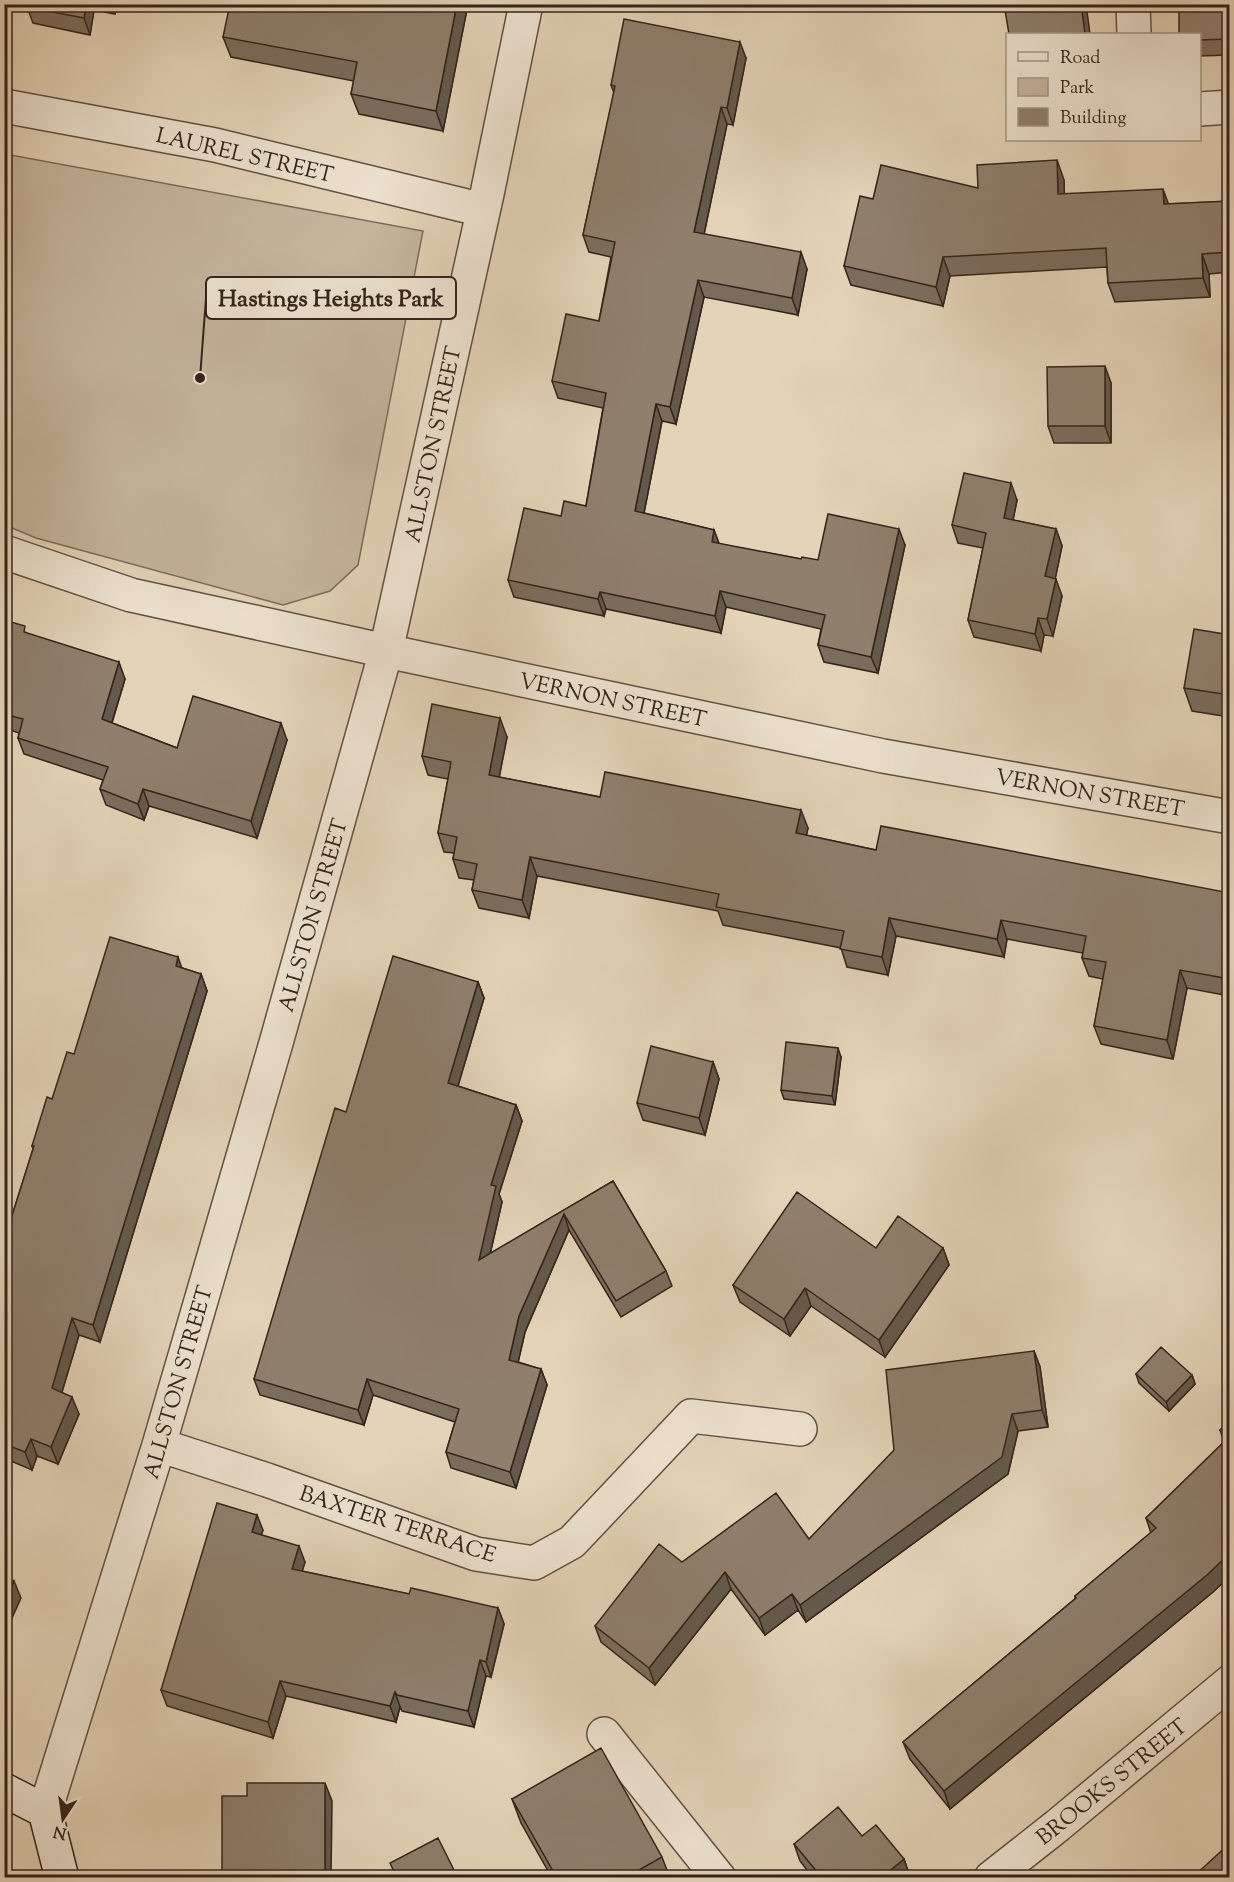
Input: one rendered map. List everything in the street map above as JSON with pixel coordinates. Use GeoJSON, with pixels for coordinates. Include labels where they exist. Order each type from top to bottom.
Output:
{"type":"FeatureCollection","features":[{"type":"Feature","properties":{"kind":"street","name":"ALLSTON STREET"},"geometry":{"type":"LineString","coordinates":[[45,1811],[159,1445],[386,651],[526,4]]}},
{"type":"Feature","properties":{"kind":"street"},"geometry":{"type":"LineString","coordinates":[[1133,4],[1134,33]]}},
{"type":"Feature","properties":{"kind":"street","name":"LAUREL STREET"},"geometry":{"type":"LineString","coordinates":[[4,106],[215,145],[483,210]]}},
{"type":"Feature","properties":{"kind":"street"},"geometry":{"type":"LineString","coordinates":[[1201,109],[1230,107]]}},
{"type":"Feature","properties":{"kind":"street","name":"VERNON STREET"},"geometry":{"type":"LineString","coordinates":[[4,552],[131,595],[386,651],[883,756],[1230,817]]}},
{"type":"Feature","properties":{"kind":"street","name":"BAXTER TERRACE"},"geometry":{"type":"LineString","coordinates":[[159,1445],[267,1480],[476,1554],[534,1563],[572,1542],[691,1416],[800,1429]]}},
{"type":"Feature","properties":{"kind":"street","name":"BROOKS STREET"},"geometry":{"type":"LineString","coordinates":[[991,1878],[1230,1682]]}},
{"type":"Feature","properties":{"kind":"street"},"geometry":{"type":"LineString","coordinates":[[604,1734],[719,1878]]}},
{"type":"Feature","properties":{"kind":"street"},"geometry":{"type":"LineString","coordinates":[[4,1790],[45,1811],[62,1878]]}},
{"type":"Feature","properties":{"kind":"green space"},"geometry":{"type":"Polygon","coordinates":[[[5,154],[423,231],[358,565],[330,591],[283,605],[36,538],[5,525],[5,154]]]}},
{"type":"Feature","properties":{"kind":"building"},"geometry":{"type":"Polygon","coordinates":[[[28,4],[87,4],[84,18],[27,7],[28,4]]]}},
{"type":"Feature","properties":{"kind":"building"},"geometry":{"type":"Polygon","coordinates":[[[230,4],[457,4],[436,111],[351,94],[357,62],[223,37],[230,4]]]}},
{"type":"Feature","properties":{"kind":"building"},"geometry":{"type":"Polygon","coordinates":[[[1004,4],[1081,4],[1085,33],[1009,33],[1004,4]]]}},
{"type":"Feature","properties":{"kind":"building"},"geometry":{"type":"Polygon","coordinates":[[[1179,4],[1230,4],[1230,39],[1201,40],[1201,33],[1179,33],[1179,4]]]}},
{"type":"Feature","properties":{"kind":"building"},"geometry":{"type":"Polygon","coordinates":[[[624,19],[740,42],[727,108],[721,107],[694,232],[801,252],[792,298],[698,280],[670,407],[656,404],[635,511],[714,530],[712,542],[801,559],[802,557],[818,560],[828,514],[899,529],[871,657],[818,645],[825,615],[720,591],[715,616],[600,592],[598,599],[508,580],[524,508],[561,516],[564,501],[586,506],[606,393],[552,381],[566,314],[599,321],[615,242],[583,235],[615,86],[611,85],[624,19]]]}},
{"type":"Feature","properties":{"kind":"building"},"geometry":{"type":"Polygon","coordinates":[[[1057,160],[1058,194],[1163,189],[1164,204],[1230,201],[1230,252],[1202,254],[1203,278],[1108,283],[1106,248],[943,257],[936,287],[844,266],[860,196],[873,199],[881,165],[978,188],[977,165],[1057,160]]]}},
{"type":"Feature","properties":{"kind":"building"},"geometry":{"type":"Polygon","coordinates":[[[1105,366],[1105,426],[1048,426],[1047,367],[1105,366]]]}},
{"type":"Feature","properties":{"kind":"building"},"geometry":{"type":"Polygon","coordinates":[[[964,473],[1011,483],[1004,518],[1056,529],[1045,576],[1056,579],[1047,619],[1038,618],[1035,634],[968,620],[986,533],[952,525],[964,473]]]}},
{"type":"Feature","properties":{"kind":"building"},"geometry":{"type":"Polygon","coordinates":[[[4,620],[25,626],[24,632],[119,662],[102,719],[177,748],[193,696],[281,723],[251,821],[143,789],[138,804],[100,789],[108,767],[18,738],[23,719],[4,714],[4,620]]]}},
{"type":"Feature","properties":{"kind":"building"},"geometry":{"type":"Polygon","coordinates":[[[1194,629],[1230,635],[1230,695],[1184,688],[1194,629]]]}},
{"type":"Feature","properties":{"kind":"building"},"geometry":{"type":"Polygon","coordinates":[[[432,704],[500,718],[489,775],[600,797],[605,772],[801,810],[796,833],[876,850],[881,826],[1230,893],[1230,979],[1180,970],[1167,1040],[1094,1026],[1106,962],[1082,958],[1086,936],[1001,920],[997,939],[889,918],[882,957],[840,949],[844,931],[716,907],[719,894],[530,857],[522,900],[472,890],[477,864],[453,859],[457,837],[438,833],[451,762],[422,756],[432,704]]]}},
{"type":"Feature","properties":{"kind":"building"},"geometry":{"type":"Polygon","coordinates":[[[110,937],[178,957],[176,966],[201,974],[93,1325],[72,1318],[52,1388],[72,1397],[51,1447],[31,1439],[25,1452],[4,1444],[4,1241],[47,1097],[52,1099],[67,1052],[74,1054],[110,937]]]}},
{"type":"Feature","properties":{"kind":"building"},"geometry":{"type":"Polygon","coordinates":[[[393,956],[478,982],[448,1083],[516,1105],[491,1185],[496,1186],[479,1260],[613,1181],[666,1271],[616,1301],[564,1214],[519,1316],[509,1360],[541,1369],[510,1472],[446,1452],[459,1409],[367,1379],[358,1410],[254,1379],[335,1108],[346,1112],[393,956]]]}},
{"type":"Feature","properties":{"kind":"building"},"geometry":{"type":"Polygon","coordinates":[[[786,1042],[838,1048],[832,1096],[781,1090],[786,1042]]]}},
{"type":"Feature","properties":{"kind":"building"},"geometry":{"type":"Polygon","coordinates":[[[651,1046],[713,1062],[699,1118],[637,1103],[651,1046]]]}},
{"type":"Feature","properties":{"kind":"building"},"geometry":{"type":"Polygon","coordinates":[[[797,1192],[876,1248],[898,1216],[943,1248],[879,1340],[805,1288],[784,1319],[733,1285],[797,1192]]]}},
{"type":"Feature","properties":{"kind":"building"},"geometry":{"type":"Polygon","coordinates":[[[1161,1347],[1192,1375],[1166,1402],[1136,1374],[1161,1347]]]}},
{"type":"Feature","properties":{"kind":"building"},"geometry":{"type":"Polygon","coordinates":[[[1034,1351],[1042,1410],[1012,1414],[1002,1457],[800,1605],[792,1594],[759,1618],[725,1572],[649,1668],[595,1626],[659,1544],[682,1562],[776,1493],[809,1539],[894,1450],[886,1370],[1034,1351]]]}},
{"type":"Feature","properties":{"kind":"building"},"geometry":{"type":"Polygon","coordinates":[[[1230,1421],[1230,1553],[1207,1575],[944,1791],[903,1742],[1156,1528],[1146,1518],[1228,1438],[1220,1430],[1230,1421]]]}},
{"type":"Feature","properties":{"kind":"building"},"geometry":{"type":"Polygon","coordinates":[[[217,1503],[257,1515],[252,1532],[299,1546],[292,1569],[409,1594],[411,1588],[498,1608],[486,1662],[480,1660],[468,1711],[397,1695],[395,1692],[390,1706],[280,1681],[268,1722],[161,1690],[217,1503]]]}},
{"type":"Feature","properties":{"kind":"building"},"geometry":{"type":"Polygon","coordinates":[[[4,1577],[14,1581],[4,1604],[4,1577]]]}},
{"type":"Feature","properties":{"kind":"building"},"geometry":{"type":"Polygon","coordinates":[[[601,1748],[662,1857],[625,1878],[557,1878],[512,1799],[601,1748]]]}},
{"type":"Feature","properties":{"kind":"building"},"geometry":{"type":"Polygon","coordinates":[[[247,1783],[325,1783],[325,1878],[222,1878],[222,1796],[247,1796],[247,1783]]]}},
{"type":"Feature","properties":{"kind":"building"},"geometry":{"type":"Polygon","coordinates":[[[838,1807],[862,1836],[876,1825],[904,1859],[881,1878],[813,1878],[818,1873],[794,1844],[838,1807]]]}},
{"type":"Feature","properties":{"kind":"building"},"geometry":{"type":"Polygon","coordinates":[[[438,1838],[458,1878],[397,1878],[390,1863],[438,1838]]]}},
{"type":"Feature","properties":{"kind":"building"},"geometry":{"type":"Polygon","coordinates":[[[1230,1843],[1230,1878],[1192,1878],[1230,1843]]]}},
{"type":"Feature","properties":{"kind":"place","name":"Hastings Heights Park"},"geometry":{"type":"Point","coordinates":[200,378]}}]}
